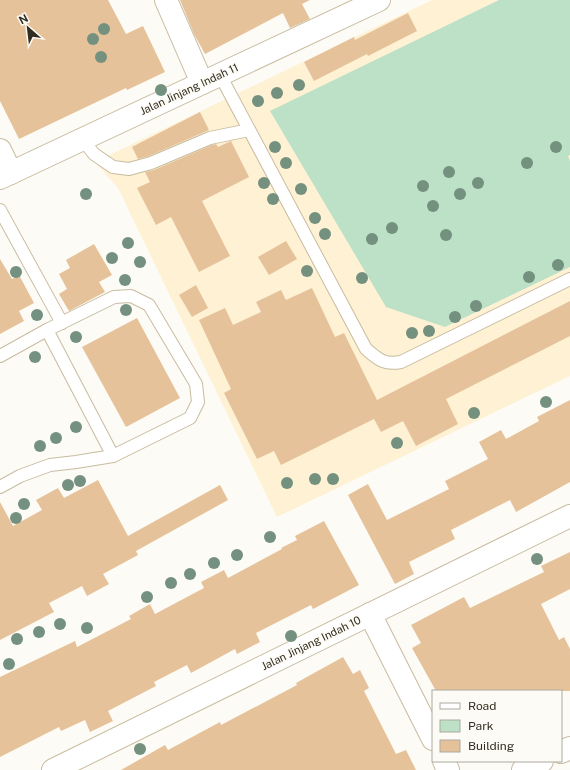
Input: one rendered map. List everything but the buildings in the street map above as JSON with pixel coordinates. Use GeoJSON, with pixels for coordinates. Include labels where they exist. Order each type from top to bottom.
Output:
{"type":"FeatureCollection","features":[{"type":"Feature","properties":{"kind":"street"},"geometry":{"type":"LineString","coordinates":[[166,0],[211,79]]}},
{"type":"Feature","properties":{"kind":"street","name":"Jalan Jinjang Indah 11"},"geometry":{"type":"LineString","coordinates":[[6,175],[378,0]]}},
{"type":"Feature","properties":{"kind":"street"},"geometry":{"type":"LineString","coordinates":[[0,150],[6,175]]}},
{"type":"Feature","properties":{"kind":"street","name":"Jalan Jinjang Indah 10"},"geometry":{"type":"LineString","coordinates":[[52,770],[570,516]]}},
{"type":"Feature","properties":{"kind":"street"},"geometry":{"type":"LineString","coordinates":[[370,614],[432,737]]}},
{"type":"Feature","properties":{"kind":"street"},"geometry":{"type":"LineString","coordinates":[[523,770],[540,762]]}},
{"type":"Feature","properties":{"kind":"lane"},"geometry":{"type":"LineString","coordinates":[[211,79],[249,130],[366,350],[378,360],[390,364],[401,362],[570,279]]}},
{"type":"Feature","properties":{"kind":"lane"},"geometry":{"type":"LineString","coordinates":[[82,139],[94,154],[113,167],[129,169],[151,163],[210,138],[249,130]]}},
{"type":"Feature","properties":{"kind":"lane"},"geometry":{"type":"LineString","coordinates":[[0,210],[62,323]]}},
{"type":"Feature","properties":{"kind":"lane"},"geometry":{"type":"LineString","coordinates":[[0,356],[47,330],[114,297],[131,296],[148,305],[196,384],[198,402],[190,418],[113,456],[50,465],[20,476],[0,487]]}},
{"type":"Feature","properties":{"kind":"lane"},"geometry":{"type":"LineString","coordinates":[[47,330],[113,456]]}},
{"type":"Feature","properties":{"kind":"shaded area"},"geometry":{"type":"Polygon","coordinates":[[[432,0],[570,0],[570,376],[277,517],[118,188],[95,162],[432,0]]]}},
{"type":"Feature","properties":{"kind":"green space"},"geometry":{"type":"Polygon","coordinates":[[[499,0],[570,0],[570,155],[568,156],[570,161],[570,267],[445,327],[386,307],[270,111],[499,0]]]}}]}
